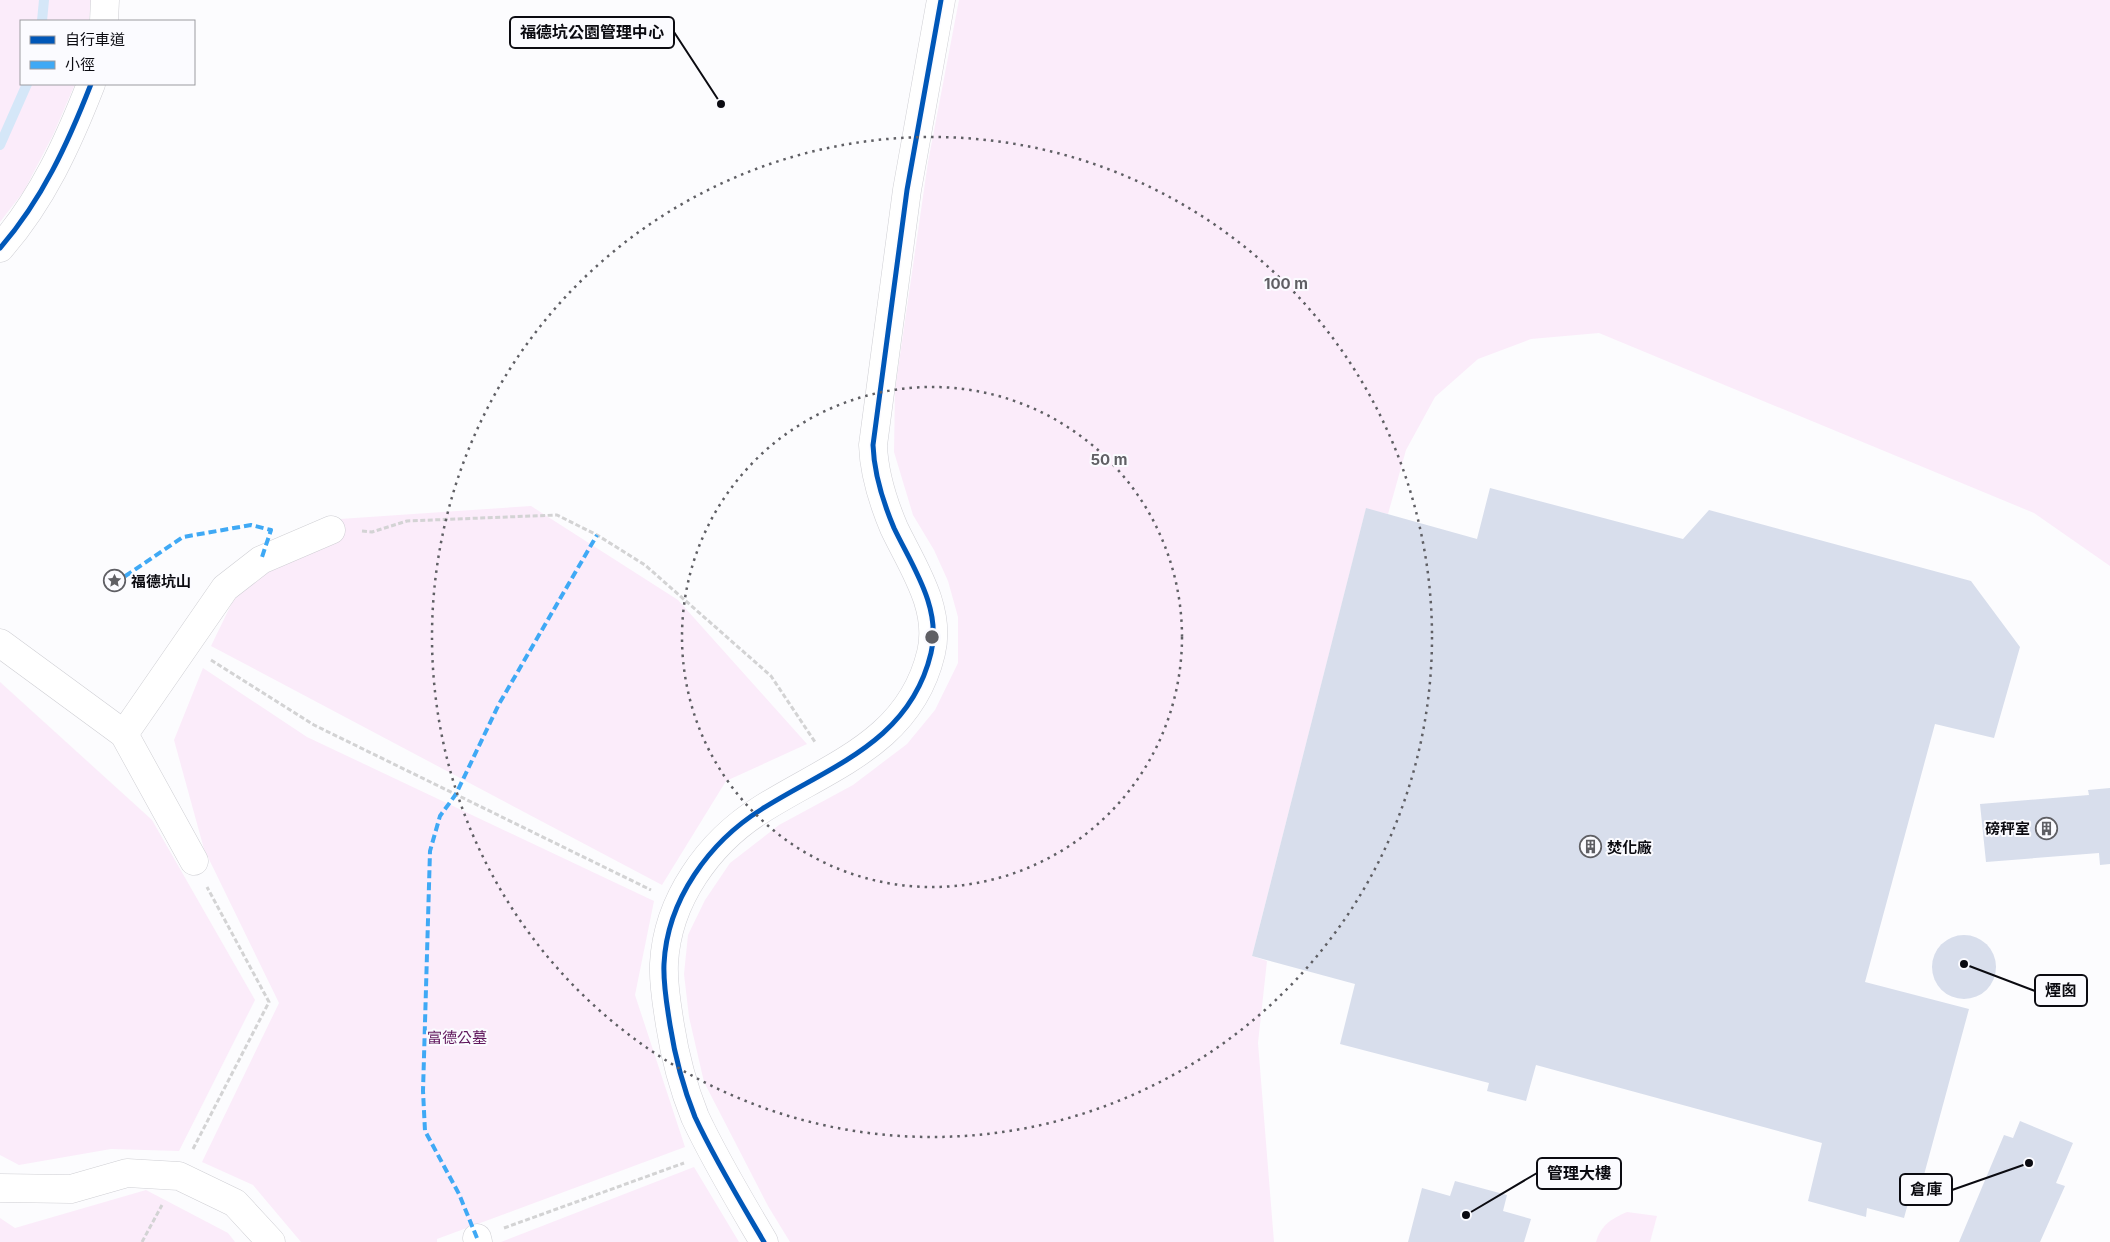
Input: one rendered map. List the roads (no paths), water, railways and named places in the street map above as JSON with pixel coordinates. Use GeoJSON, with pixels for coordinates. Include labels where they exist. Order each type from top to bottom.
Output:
{"type":"FeatureCollection","features":[{"type":"Feature","properties":{"kind":"street"},"geometry":{"type":"LineString","coordinates":[[104,20],[105,0]]}},
{"type":"Feature","properties":{"kind":"street"},"geometry":{"type":"LineString","coordinates":[[764,1242],[713,1153],[695,1116],[680,1076],[664,987],[666,946],[678,903],[704,861],[740,824],[762,808],[833,770],[860,753],[894,723],[916,691],[932,652],[934,632],[932,616],[924,591],[883,498],[874,460],[873,445],[906,198],[941,0]]}},
{"type":"Feature","properties":{"kind":"street"},"geometry":{"type":"LineString","coordinates":[[0,248],[32,206],[52,173],[72,132],[91,85]]}},
{"type":"Feature","properties":{"kind":"street"},"geometry":{"type":"LineString","coordinates":[[124,734],[225,588],[261,560],[331,530]]}},
{"type":"Feature","properties":{"kind":"street"},"geometry":{"type":"LineString","coordinates":[[0,644],[124,734],[194,861]]}},
{"type":"Feature","properties":{"kind":"street"},"geometry":{"type":"LineString","coordinates":[[0,1188],[71,1189],[127,1173],[179,1176],[235,1203],[271,1242]]}},
{"type":"Feature","properties":{"kind":"waterway"},"geometry":{"type":"LineString","coordinates":[[42,20],[44,0]]}},
{"type":"Feature","properties":{"kind":"waterway"},"geometry":{"type":"LineString","coordinates":[[0,145],[27,85]]}},
{"type":"Feature","properties":{"kind":"place","name":"福德坑公園管理中心"},"geometry":{"type":"Point","coordinates":[721,104]}},
{"type":"Feature","properties":{"kind":"place","name":"福德坑山"},"geometry":{"type":"Point","coordinates":[115,581]}},
{"type":"Feature","properties":{"kind":"place","name":"磅秤室"},"geometry":{"type":"Point","coordinates":[2046,828]}},
{"type":"Feature","properties":{"kind":"place","name":"焚化廠"},"geometry":{"type":"Point","coordinates":[1591,847]}},
{"type":"Feature","properties":{"kind":"place","name":"煙囪"},"geometry":{"type":"Point","coordinates":[1964,964]}},
{"type":"Feature","properties":{"kind":"place","name":"倉庫"},"geometry":{"type":"Point","coordinates":[2029,1163]}},
{"type":"Feature","properties":{"kind":"place","name":"管理大樓"},"geometry":{"type":"Point","coordinates":[1466,1215]}},
{"type":"Feature","properties":{"kind":"park label","name":"富德公墓"},"geometry":{"type":"Point","coordinates":[457,1037]}}]}
